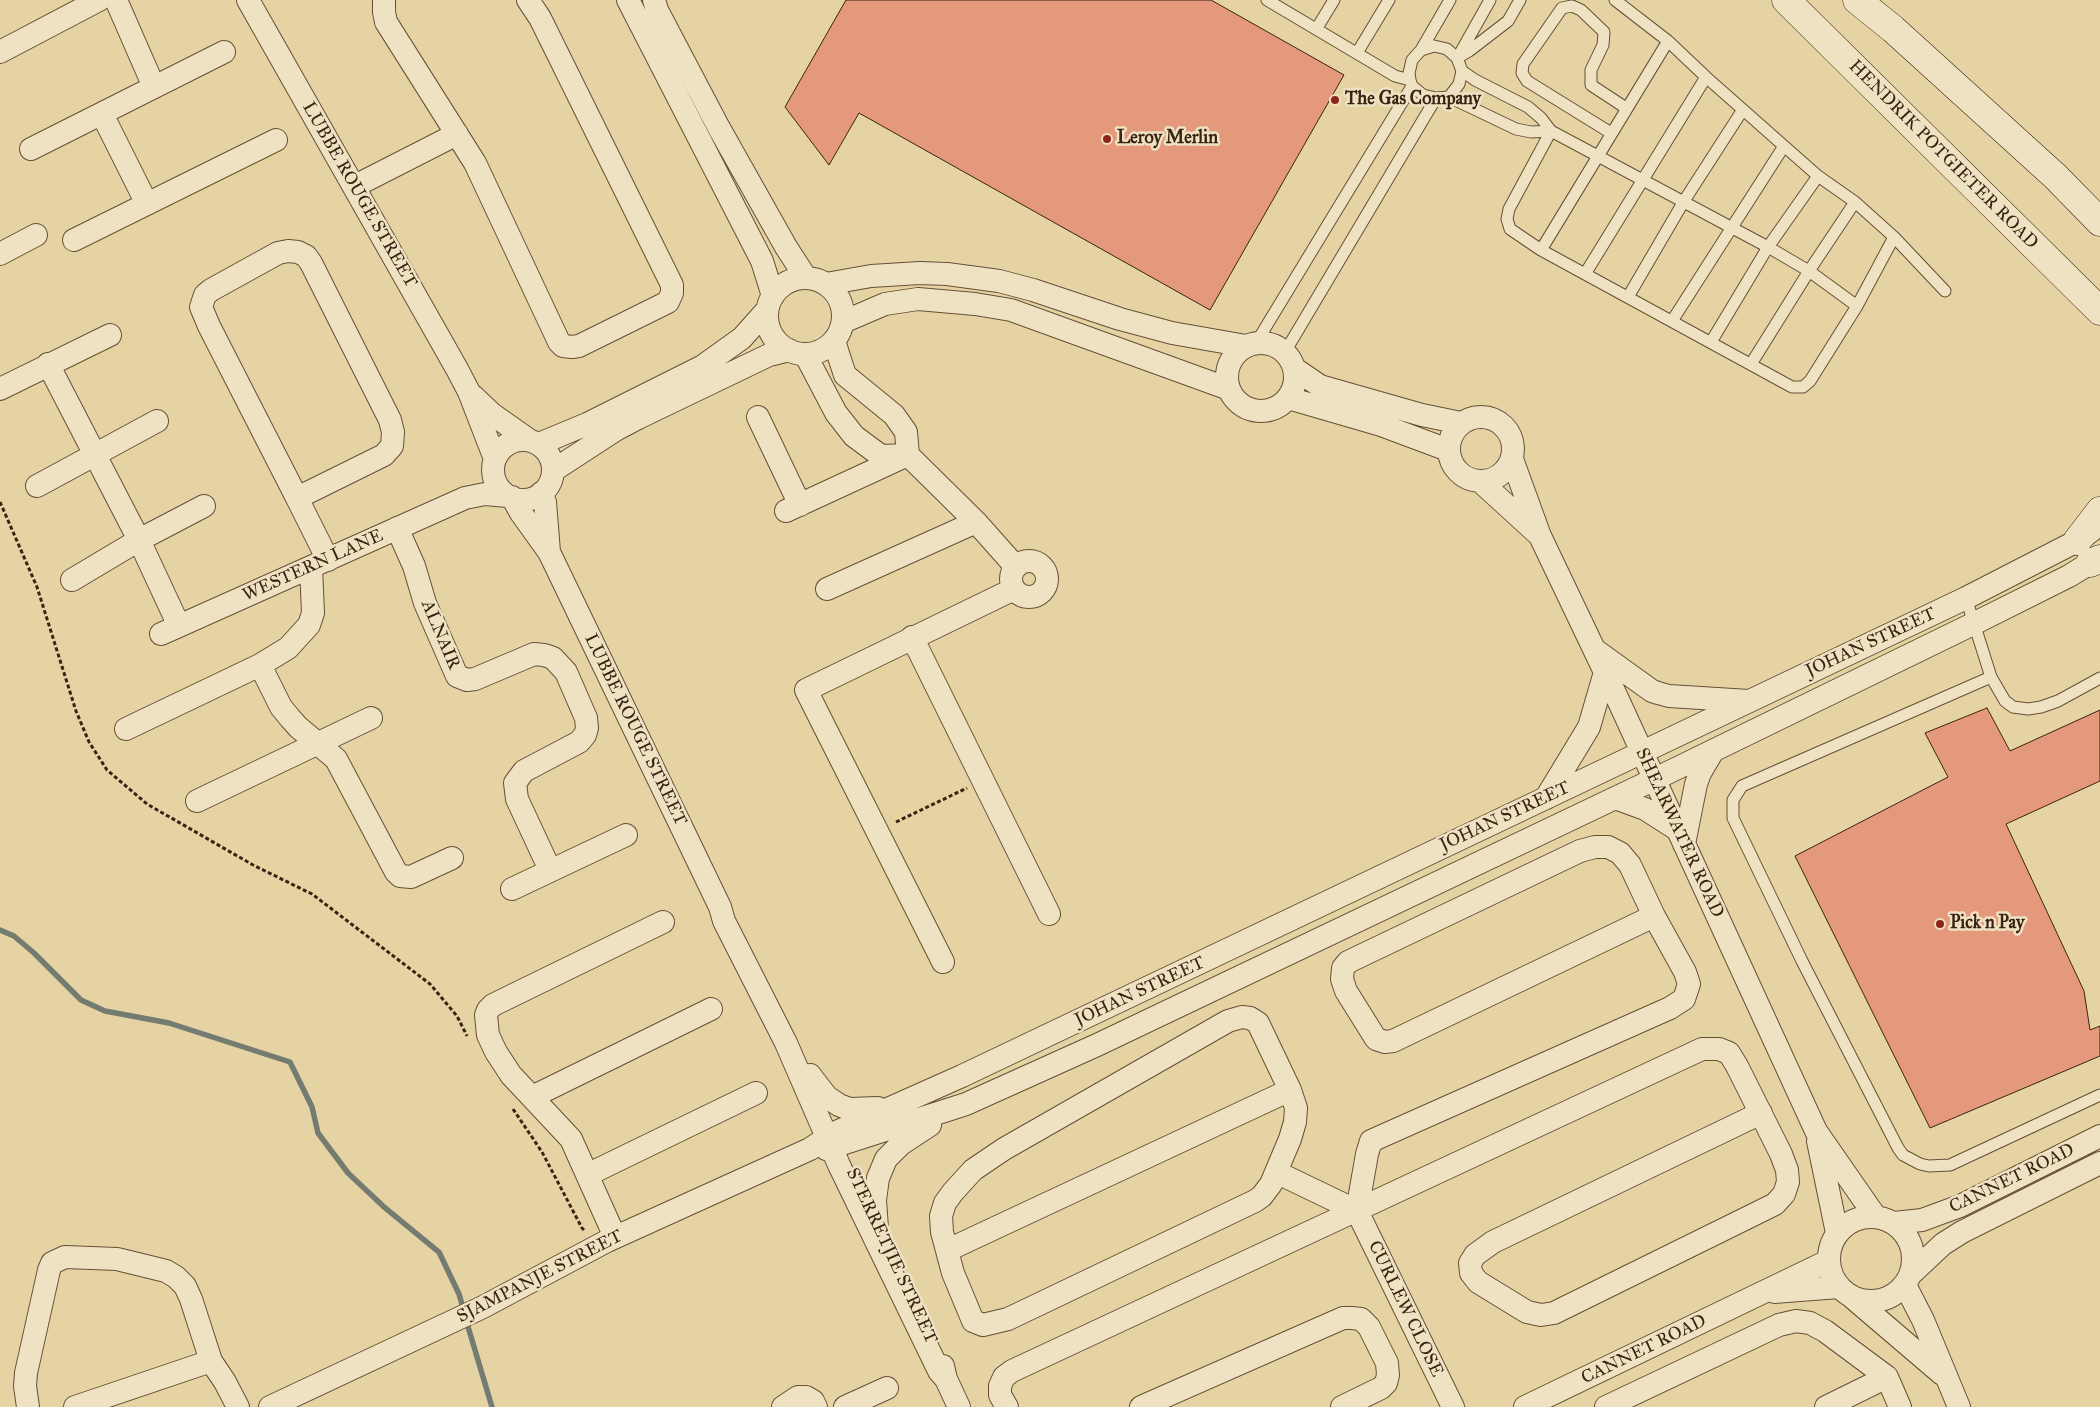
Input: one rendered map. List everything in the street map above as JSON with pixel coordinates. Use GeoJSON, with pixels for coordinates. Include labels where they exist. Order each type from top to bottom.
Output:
{"type":"FeatureCollection","features":[{"type":"Feature","properties":{"kind":"main road","name":"HENDRIK POTGIETER ROAD"},"geometry":{"type":"LineString","coordinates":[[1786,0],[2100,311]]}},
{"type":"Feature","properties":{"kind":"main road"},"geometry":{"type":"LineString","coordinates":[[1857,0],[1893,29],[2049,170],[2100,222]]}},
{"type":"Feature","properties":{"kind":"main road"},"geometry":{"type":"LineString","coordinates":[[2092,555],[2100,511]]}},
{"type":"Feature","properties":{"kind":"street"},"geometry":{"type":"LineString","coordinates":[[116,0],[154,87]]}},
{"type":"Feature","properties":{"kind":"street","name":"LUBBE ROUGE STREET"},"geometry":{"type":"LineString","coordinates":[[248,0],[355,186],[468,392],[494,464]]}},
{"type":"Feature","properties":{"kind":"street"},"geometry":{"type":"LineString","coordinates":[[384,0],[386,22],[475,164],[559,342],[563,346],[579,346],[668,302],[672,293],[672,285],[540,18],[528,0]]}},
{"type":"Feature","properties":{"kind":"street"},"geometry":{"type":"LineString","coordinates":[[628,0],[762,261],[770,303],[770,332],[776,341],[797,352],[836,413],[854,436],[882,456],[908,455]]}},
{"type":"Feature","properties":{"kind":"street"},"geometry":{"type":"LineString","coordinates":[[654,0],[657,10],[719,128],[786,247],[816,281],[835,292],[840,301],[843,311],[838,332],[845,374],[894,415],[906,432],[908,455],[976,522],[1016,567]]}},
{"type":"Feature","properties":{"kind":"street"},"geometry":{"type":"LineString","coordinates":[[0,52],[90,2]]}},
{"type":"Feature","properties":{"kind":"street"},"geometry":{"type":"LineString","coordinates":[[31,149],[224,52]]}},
{"type":"Feature","properties":{"kind":"street"},"geometry":{"type":"LineString","coordinates":[[102,114],[146,204]]}},
{"type":"Feature","properties":{"kind":"street"},"geometry":{"type":"LineString","coordinates":[[355,186],[457,134]]}},
{"type":"Feature","properties":{"kind":"street"},"geometry":{"type":"LineString","coordinates":[[74,240],[276,140]]}},
{"type":"Feature","properties":{"kind":"street"},"geometry":{"type":"LineString","coordinates":[[0,254],[36,235]]}},
{"type":"Feature","properties":{"kind":"street"},"geometry":{"type":"LineString","coordinates":[[126,729],[260,665],[288,648],[308,624],[313,613],[320,564],[296,498],[201,307],[205,295],[211,290],[278,253],[288,251],[298,252],[306,256],[311,263],[390,420],[393,432],[392,446],[384,455],[296,498]]}},
{"type":"Feature","properties":{"kind":"street"},"geometry":{"type":"LineString","coordinates":[[534,442],[547,451],[552,460],[554,470],[552,480],[541,494],[528,499],[510,496],[500,489],[494,480],[494,464],[500,450],[518,440],[534,442],[587,424],[703,366],[742,338],[785,283],[795,279],[816,281],[920,273],[948,274],[999,281],[1033,290],[1120,319],[1172,333],[1251,344],[1266,343],[1290,360],[1320,386],[1461,424]]}},
{"type":"Feature","properties":{"kind":"street"},"geometry":{"type":"LineString","coordinates":[[554,470],[616,429],[769,355],[797,352],[815,353],[826,348],[838,332],[885,304],[918,299],[975,304],[1011,310],[1230,389]]}},
{"type":"Feature","properties":{"kind":"street"},"geometry":{"type":"LineString","coordinates":[[0,389],[110,334]]}},
{"type":"Feature","properties":{"kind":"street"},"geometry":{"type":"LineString","coordinates":[[1251,344],[1232,360],[1228,369],[1230,389],[1242,405],[1262,411],[1281,405],[1294,389],[1296,379],[1290,360]]}},
{"type":"Feature","properties":{"kind":"street"},"geometry":{"type":"LineString","coordinates":[[48,364],[139,540]]}},
{"type":"Feature","properties":{"kind":"street","name":"LUBBE ROUGE STREET"},"geometry":{"type":"LineString","coordinates":[[468,392],[492,414],[534,442]]}},
{"type":"Feature","properties":{"kind":"street"},"geometry":{"type":"LineString","coordinates":[[1288,398],[1381,425],[1448,450]]}},
{"type":"Feature","properties":{"kind":"street"},"geometry":{"type":"LineString","coordinates":[[758,417],[793,508],[908,455]]}},
{"type":"Feature","properties":{"kind":"street"},"geometry":{"type":"LineString","coordinates":[[1480,417],[1500,422],[1512,439],[1514,449],[1508,468],[1500,476],[1482,482],[1462,476],[1455,469],[1448,450],[1454,431],[1470,418],[1480,417]]}},
{"type":"Feature","properties":{"kind":"street"},"geometry":{"type":"LineString","coordinates":[[37,486],[157,421]]}},
{"type":"Feature","properties":{"kind":"street","name":"SHEARWATER ROAD"},"geometry":{"type":"LineString","coordinates":[[1512,459],[1540,536],[1655,779],[1816,1131],[1884,1220]]}},
{"type":"Feature","properties":{"kind":"street","name":"WESTERN LANE"},"geometry":{"type":"LineString","coordinates":[[465,498],[494,464]]}},
{"type":"Feature","properties":{"kind":"street","name":"SHEARWATER ROAD"},"geometry":{"type":"LineString","coordinates":[[1482,482],[1540,536]]}},
{"type":"Feature","properties":{"kind":"street","name":"WESTERN LANE"},"geometry":{"type":"LineString","coordinates":[[139,540],[170,630],[465,498],[485,494],[510,496]]}},
{"type":"Feature","properties":{"kind":"street","name":"LUBBE ROUGE STREET"},"geometry":{"type":"LineString","coordinates":[[541,494],[545,502],[549,552]]}},
{"type":"Feature","properties":{"kind":"street","name":"LUBBE ROUGE STREET"},"geometry":{"type":"LineString","coordinates":[[510,496],[549,552],[720,907],[724,921],[786,1044],[829,1142]]}},
{"type":"Feature","properties":{"kind":"street"},"geometry":{"type":"LineString","coordinates":[[72,580],[139,540],[204,506]]}},
{"type":"Feature","properties":{"kind":"street"},"geometry":{"type":"LineString","coordinates":[[828,589],[976,522]]}},
{"type":"Feature","properties":{"kind":"street","name":"JOHAN STREET"},"geometry":{"type":"LineString","coordinates":[[877,1228],[875,1200],[878,1178],[886,1159],[901,1144],[921,1130],[966,1104],[1097,1045],[1616,798],[2069,576],[2092,555],[2100,526]]}},
{"type":"Feature","properties":{"kind":"street","name":"ALNAIR"},"geometry":{"type":"LineString","coordinates":[[397,528],[414,566],[425,604],[456,676],[467,680],[475,679],[534,654],[553,658],[566,672],[586,718],[587,728],[585,736],[579,742],[524,771],[515,783],[517,799],[550,870]]}},
{"type":"Feature","properties":{"kind":"street","name":"JOHAN STREET"},"geometry":{"type":"LineString","coordinates":[[829,1142],[907,1102],[1966,598],[2092,555]]}},
{"type":"Feature","properties":{"kind":"street"},"geometry":{"type":"LineString","coordinates":[[1026,561],[1037,563],[1045,571],[1047,582],[1041,592],[1030,596],[1018,593],[1014,589],[1011,578],[1016,567],[1026,561]]}},
{"type":"Feature","properties":{"kind":"street"},"geometry":{"type":"LineString","coordinates":[[943,962],[806,690],[1014,589]]}},
{"type":"Feature","properties":{"kind":"street"},"geometry":{"type":"LineString","coordinates":[[912,637],[1049,914]]}},
{"type":"Feature","properties":{"kind":"street"},"geometry":{"type":"LineString","coordinates":[[1594,649],[1658,693],[1670,696],[1751,701]]}},
{"type":"Feature","properties":{"kind":"street"},"geometry":{"type":"LineString","coordinates":[[260,665],[281,707],[298,727],[336,759],[396,872],[400,876],[411,877],[452,858]]}},
{"type":"Feature","properties":{"kind":"street"},"geometry":{"type":"LineString","coordinates":[[1546,798],[1590,727],[1605,672]]}},
{"type":"Feature","properties":{"kind":"street"},"geometry":{"type":"LineString","coordinates":[[197,802],[372,718]]}},
{"type":"Feature","properties":{"kind":"street"},"geometry":{"type":"LineString","coordinates":[[1616,798],[1645,809],[1681,837],[1700,773],[1713,751]]}},
{"type":"Feature","properties":{"kind":"street"},"geometry":{"type":"LineString","coordinates":[[512,889],[626,835]]}},
{"type":"Feature","properties":{"kind":"street"},"geometry":{"type":"LineString","coordinates":[[1357,1211],[1371,1141],[1670,1008],[1684,999],[1688,984],[1685,972],[1654,916],[1630,865],[1620,853],[1608,847],[1595,847],[1580,851],[1348,962],[1343,968],[1342,979],[1346,991],[1376,1039],[1385,1042],[1393,1041],[1654,916]]}},
{"type":"Feature","properties":{"kind":"street","name":"LUBBE ROUGE STREET"},"geometry":{"type":"LineString","coordinates":[[720,907],[733,920],[807,1072],[829,1142]]}},
{"type":"Feature","properties":{"kind":"street"},"geometry":{"type":"LineString","coordinates":[[611,1239],[571,1139],[510,1075],[496,1052],[486,1023],[488,1010],[493,1005],[663,922]]}},
{"type":"Feature","properties":{"kind":"street"},"geometry":{"type":"LineString","coordinates":[[532,1097],[710,1009]]}},
{"type":"Feature","properties":{"kind":"street"},"geometry":{"type":"LineString","coordinates":[[1242,1016],[1258,1023],[1290,1090],[1296,1108],[1295,1122],[1271,1184],[1255,1202],[1008,1319],[983,1325],[973,1321],[953,1273],[942,1232],[941,1216],[945,1203],[973,1170],[1004,1149],[1228,1021],[1242,1016]]}},
{"type":"Feature","properties":{"kind":"street"},"geometry":{"type":"LineString","coordinates":[[1008,1407],[1000,1396],[1000,1386],[1004,1377],[1012,1371],[1702,1049],[1719,1049],[1729,1053],[1738,1066],[1761,1113],[1781,1154],[1787,1170],[1788,1182],[1784,1194],[1775,1204],[1554,1313],[1541,1315],[1527,1312],[1478,1282],[1471,1273],[1470,1263],[1483,1248],[1761,1113]]}},
{"type":"Feature","properties":{"kind":"street","name":"JOHAN STREET"},"geometry":{"type":"LineString","coordinates":[[807,1072],[827,1097],[839,1106],[849,1110],[860,1110],[907,1102]]}},
{"type":"Feature","properties":{"kind":"street"},"geometry":{"type":"LineString","coordinates":[[948,1250],[1290,1090]]}},
{"type":"Feature","properties":{"kind":"street"},"geometry":{"type":"LineString","coordinates":[[587,1176],[756,1093]]}},
{"type":"Feature","properties":{"kind":"street","name":"JOHAN STREET"},"geometry":{"type":"LineString","coordinates":[[829,1142],[966,1104]]}},
{"type":"Feature","properties":{"kind":"street","name":"SHEARWATER ROAD"},"geometry":{"type":"LineString","coordinates":[[1816,1131],[1837,1233]]}},
{"type":"Feature","properties":{"kind":"street","name":"CANNET ROAD"},"geometry":{"type":"LineString","coordinates":[[1884,1220],[1922,1220],[1960,1206],[2100,1136]]}},
{"type":"Feature","properties":{"kind":"street","name":"STERRETJIE STREET"},"geometry":{"type":"LineString","coordinates":[[829,1142],[877,1228],[944,1368],[946,1379],[959,1407]]}},
{"type":"Feature","properties":{"kind":"street","name":"STERRETJIE STREET"},"geometry":{"type":"LineString","coordinates":[[829,1142],[939,1371],[946,1379]]}},
{"type":"Feature","properties":{"kind":"street","name":"SJAMPANJE STREET"},"geometry":{"type":"LineString","coordinates":[[270,1407],[354,1366],[436,1330],[611,1239],[829,1142]]}},
{"type":"Feature","properties":{"kind":"street","name":"CANNET ROAD"},"geometry":{"type":"LineString","coordinates":[[1908,1279],[1943,1244],[1962,1232],[2100,1163]]}},
{"type":"Feature","properties":{"kind":"street"},"geometry":{"type":"LineString","coordinates":[[1276,1172],[1357,1211]]}},
{"type":"Feature","properties":{"kind":"street","name":"CURLEW CLOSE"},"geometry":{"type":"LineString","coordinates":[[1357,1211],[1453,1407]]}},
{"type":"Feature","properties":{"kind":"street"},"geometry":{"type":"LineString","coordinates":[[1846,1292],[1867,1301],[1881,1300],[1894,1295],[1908,1279],[1914,1259],[1912,1245],[1904,1232],[1884,1220],[1854,1220],[1837,1233],[1829,1251],[1830,1271],[1846,1292],[1945,1376]]}},
{"type":"Feature","properties":{"kind":"street"},"geometry":{"type":"LineString","coordinates":[[28,1407],[25,1386],[31,1348],[49,1270],[52,1262],[58,1258],[65,1257],[117,1259],[166,1271],[176,1277],[185,1286],[191,1299],[211,1361],[226,1382],[238,1407]]}},
{"type":"Feature","properties":{"kind":"street","name":"CANNET ROAD"},"geometry":{"type":"LineString","coordinates":[[1525,1407],[1828,1261]]}},
{"type":"Feature","properties":{"kind":"street"},"geometry":{"type":"LineString","coordinates":[[1908,1279],[1945,1376],[1959,1407]]}},
{"type":"Feature","properties":{"kind":"street","name":"CANNET ROAD"},"geometry":{"type":"LineString","coordinates":[[1763,1293],[1846,1292]]}},
{"type":"Feature","properties":{"kind":"street"},"geometry":{"type":"LineString","coordinates":[[1141,1407],[1343,1318],[1361,1319],[1369,1327],[1387,1363],[1388,1375],[1386,1383],[1381,1388],[1342,1407]]}},
{"type":"Feature","properties":{"kind":"street"},"geometry":{"type":"LineString","coordinates":[[1606,1407],[1779,1324],[1796,1321],[1810,1323],[1825,1331],[1887,1377],[1900,1407]]}},
{"type":"Feature","properties":{"kind":"street"},"geometry":{"type":"LineString","coordinates":[[75,1407],[211,1361]]}},
{"type":"Feature","properties":{"kind":"street"},"geometry":{"type":"LineString","coordinates":[[1826,1407],[1887,1377]]}},
{"type":"Feature","properties":{"kind":"street"},"geometry":{"type":"LineString","coordinates":[[845,1407],[887,1388]]}},
{"type":"Feature","properties":{"kind":"street"},"geometry":{"type":"LineString","coordinates":[[783,1407],[798,1397],[806,1397],[814,1401],[816,1407]]}},
{"type":"Feature","properties":{"kind":"lane"},"geometry":{"type":"LineString","coordinates":[[1317,28],[1334,0]]}},
{"type":"Feature","properties":{"kind":"lane"},"geometry":{"type":"LineString","coordinates":[[1357,53],[1389,0]]}},
{"type":"Feature","properties":{"kind":"lane"},"geometry":{"type":"LineString","coordinates":[[1251,344],[1411,83],[1409,73],[1412,60],[1421,50],[1450,0]]}},
{"type":"Feature","properties":{"kind":"lane"},"geometry":{"type":"LineString","coordinates":[[1457,58],[1490,0]]}},
{"type":"Feature","properties":{"kind":"lane"},"geometry":{"type":"LineString","coordinates":[[1457,58],[1508,21],[1520,0]]}},
{"type":"Feature","properties":{"kind":"lane"},"geometry":{"type":"LineString","coordinates":[[1615,0],[1668,41],[1742,110],[1818,176],[1855,202],[1894,237],[1945,292]]}},
{"type":"Feature","properties":{"kind":"lane"},"geometry":{"type":"LineString","coordinates":[[1275,2],[1395,76],[1411,83],[1423,95],[1436,98],[1449,97],[1516,129],[1531,132],[1551,131]]}},
{"type":"Feature","properties":{"kind":"lane"},"geometry":{"type":"LineString","coordinates":[[1611,132],[1526,81],[1522,73],[1523,64],[1562,8],[1572,6],[1581,10],[1604,32],[1603,46],[1591,70],[1591,85],[1626,108]]}},
{"type":"Feature","properties":{"kind":"lane"},"geometry":{"type":"LineString","coordinates":[[1541,250],[1668,41]]}},
{"type":"Feature","properties":{"kind":"lane"},"geometry":{"type":"LineString","coordinates":[[1421,50],[1434,46],[1447,49],[1457,58],[1462,71],[1475,80],[1528,107],[1541,118],[1551,131],[1768,246],[1809,271],[1857,306]]}},
{"type":"Feature","properties":{"kind":"lane"},"geometry":{"type":"LineString","coordinates":[[1449,97],[1458,84],[1462,71]]}},
{"type":"Feature","properties":{"kind":"lane"},"geometry":{"type":"LineString","coordinates":[[1585,274],[1706,77]]}},
{"type":"Feature","properties":{"kind":"lane"},"geometry":{"type":"LineString","coordinates":[[1290,360],[1436,98]]}},
{"type":"Feature","properties":{"kind":"lane"},"geometry":{"type":"LineString","coordinates":[[1628,297],[1684,201],[1742,110]]}},
{"type":"Feature","properties":{"kind":"lane"},"geometry":{"type":"LineString","coordinates":[[1551,131],[1509,209],[1507,219],[1510,229],[1541,250],[1792,387],[1803,387],[1810,381],[1857,306],[1894,237]]}},
{"type":"Feature","properties":{"kind":"lane"},"geometry":{"type":"LineString","coordinates":[[1672,321],[1784,146]]}},
{"type":"Feature","properties":{"kind":"lane"},"geometry":{"type":"LineString","coordinates":[[1711,342],[1768,246],[1818,176]]}},
{"type":"Feature","properties":{"kind":"lane"},"geometry":{"type":"LineString","coordinates":[[1751,364],[1855,202]]}},
{"type":"Feature","properties":{"kind":"lane"},"geometry":{"type":"LineString","coordinates":[[1966,598],[1991,677],[2006,701],[2013,707],[2028,709],[2041,707],[2058,701],[2100,678]]}},
{"type":"Feature","properties":{"kind":"lane"},"geometry":{"type":"LineString","coordinates":[[1991,677],[1742,786],[1733,800],[1733,818],[1806,969],[1903,1155],[1920,1164],[1929,1166],[1950,1165],[2100,1095]]}},
{"type":"Feature","properties":{"kind":"path"},"geometry":{"type":"LineString","coordinates":[[0,502],[37,587],[76,711],[89,742],[107,770],[147,804],[253,865],[312,894],[430,984],[456,1016],[469,1039]]}},
{"type":"Feature","properties":{"kind":"path"},"geometry":{"type":"LineString","coordinates":[[877,831],[983,780]]}},
{"type":"Feature","properties":{"kind":"path"},"geometry":{"type":"LineString","coordinates":[[509,1103],[542,1152],[582,1228],[611,1239]]}},
{"type":"Feature","properties":{"kind":"building","name":"Leroy Merlin"},"geometry":{"type":"Polygon","coordinates":[[[846,0],[1211,0],[1344,75],[1210,310],[859,113],[829,165],[785,107],[846,0]]]}},
{"type":"Feature","properties":{"kind":"building","name":"Pick n Pay"},"geometry":{"type":"Polygon","coordinates":[[[1987,708],[2010,751],[2100,710],[2100,781],[2006,824],[2084,991],[2090,1030],[2100,1026],[2100,1056],[1930,1128],[1795,856],[1948,777],[1925,733],[1987,708]]]}},
{"type":"Feature","properties":{"kind":"waterway"},"geometry":{"type":"LineString","coordinates":[[0,930],[14,936],[34,953],[81,1000],[105,1011],[169,1023],[290,1062],[312,1107],[318,1133],[348,1173],[383,1206],[439,1252],[459,1294],[464,1311]]}},
{"type":"Feature","properties":{"kind":"waterway"},"geometry":{"type":"LineString","coordinates":[[466,1320],[492,1407]]}},
{"type":"Feature","properties":{"kind":"place","name":"The Gas Company"},"geometry":{"type":"Point","coordinates":[1335,100]}},
{"type":"Feature","properties":{"kind":"place","name":"Leroy Merlin"},"geometry":{"type":"Point","coordinates":[1107,139]}},
{"type":"Feature","properties":{"kind":"place","name":"Pick n Pay"},"geometry":{"type":"Point","coordinates":[1940,924]}}]}
